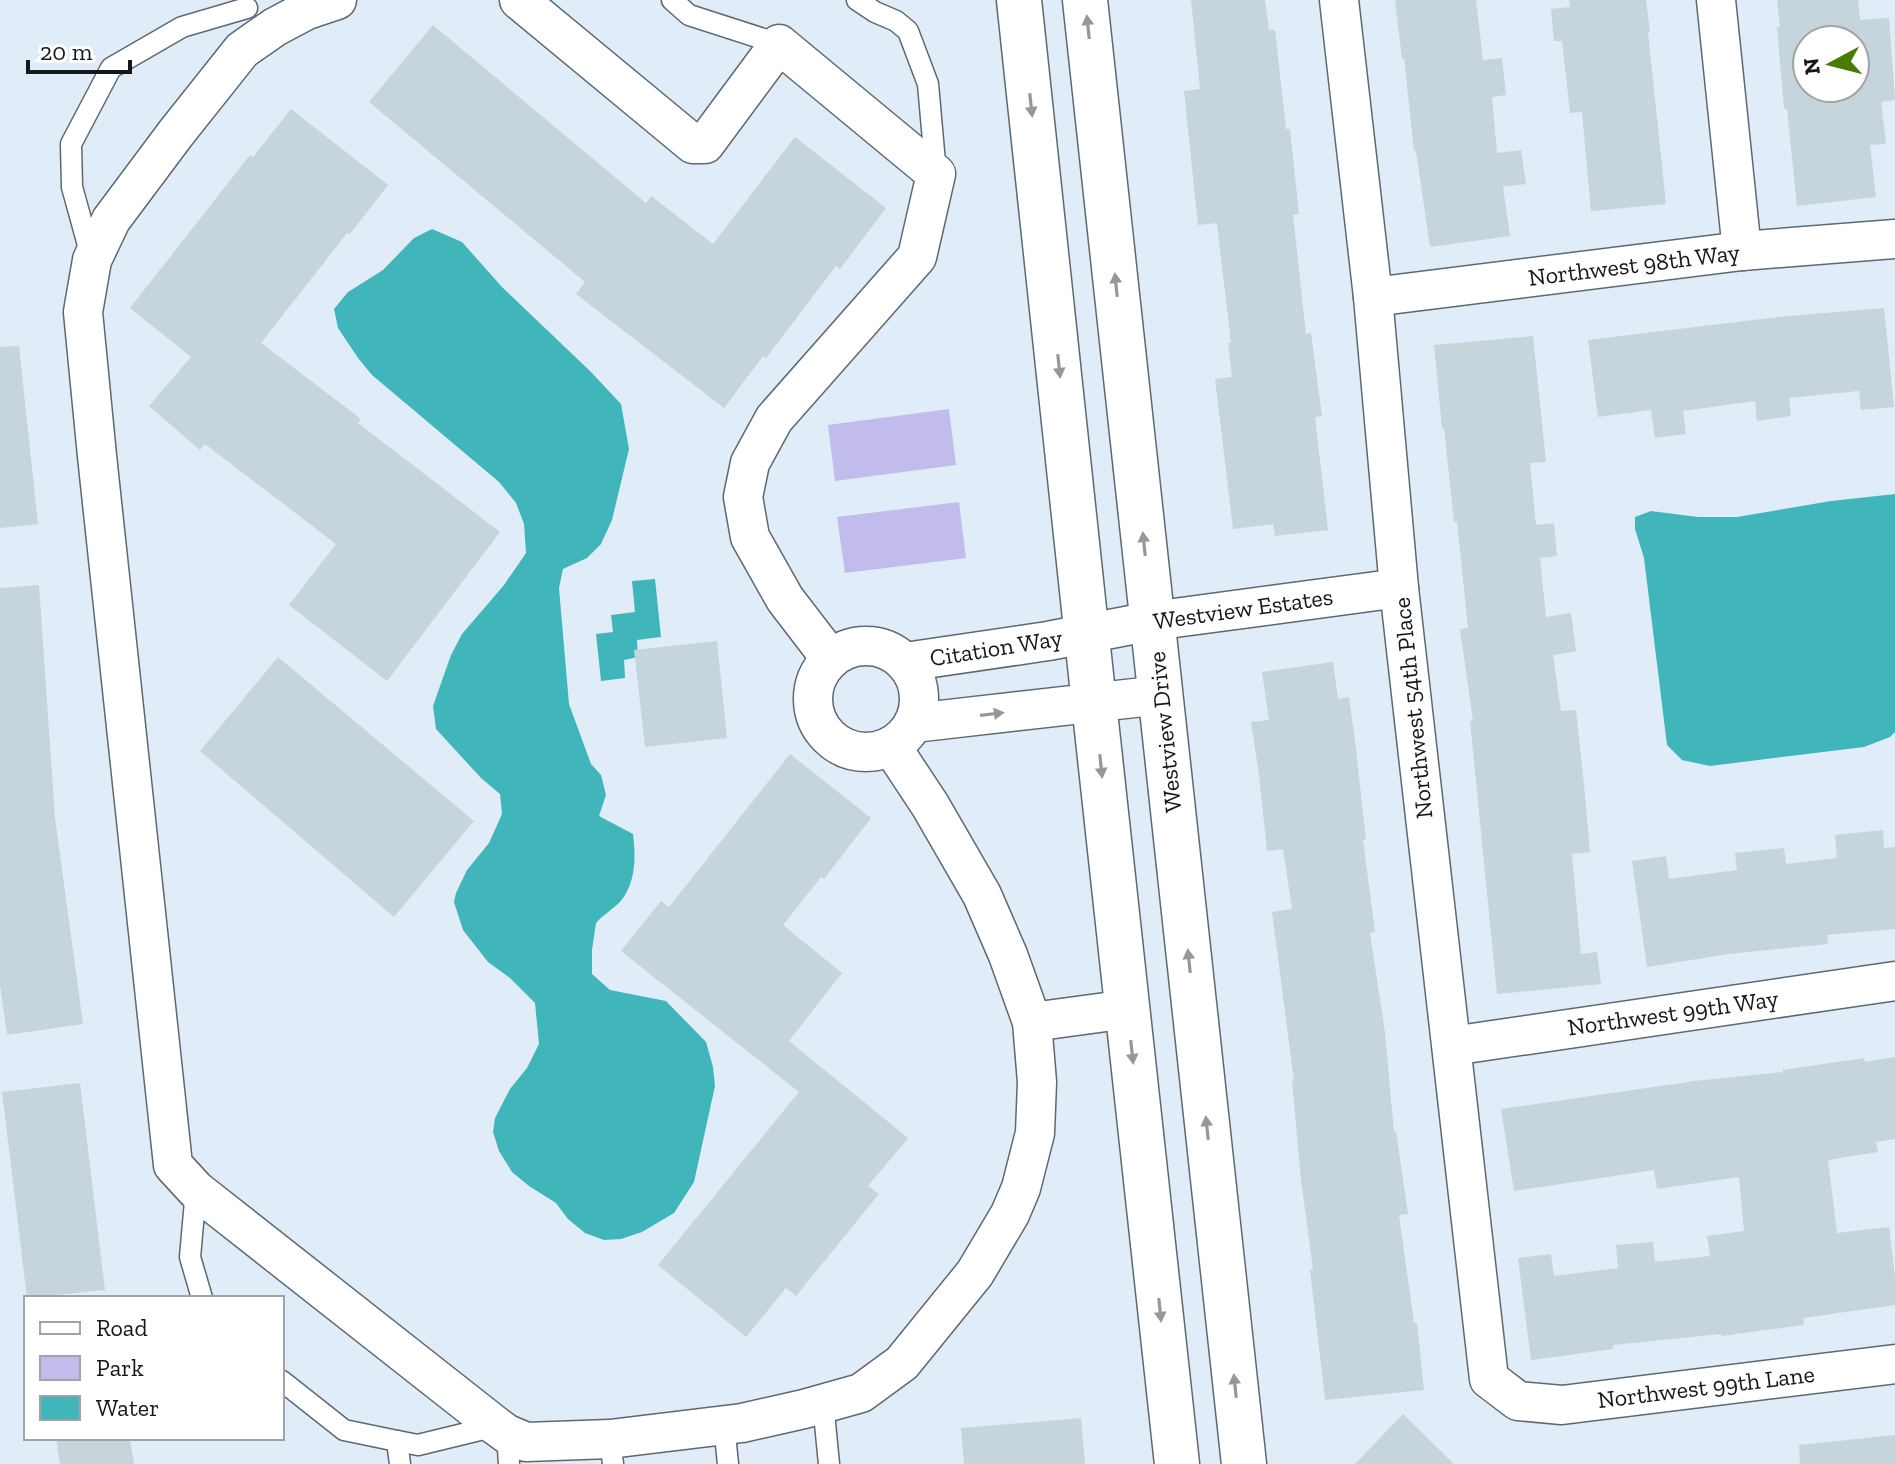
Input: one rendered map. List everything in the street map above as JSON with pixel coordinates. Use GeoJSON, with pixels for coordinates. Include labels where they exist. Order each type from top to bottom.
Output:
{"type":"FeatureCollection","features":[{"type":"Feature","properties":{"kind":"street"},"geometry":{"type":"LineString","coordinates":[[519,0],[693,144],[705,144],[779,44],[936,174],[917,257],[774,419],[750,463],[743,497],[750,537],[785,599],[831,659]]}},
{"type":"Feature","properties":{"kind":"street"},"geometry":{"type":"LineString","coordinates":[[1019,0],[1177,1464]]}},
{"type":"Feature","properties":{"kind":"street","name":"Westview Drive"},"geometry":{"type":"LineString","coordinates":[[1085,0],[1244,1464]]}},
{"type":"Feature","properties":{"kind":"street","name":"Northwest 54th Place"},"geometry":{"type":"LineString","coordinates":[[1339,0],[1373,297],[1399,588],[1489,1379],[1518,1401]]}},
{"type":"Feature","properties":{"kind":"street"},"geometry":{"type":"LineString","coordinates":[[1716,0],[1742,251]]}},
{"type":"Feature","properties":{"kind":"street"},"geometry":{"type":"LineString","coordinates":[[324,2],[275,27],[248,17],[242,50],[111,220],[92,260],[83,312],[173,1165],[196,1190],[504,1441],[611,1452],[861,1393],[902,1363],[975,1273],[1010,1214],[1021,1188],[1035,1133],[1037,1082],[1032,1022],[982,895],[930,805],[903,735]]}},
{"type":"Feature","properties":{"kind":"street","name":"Northwest 98th Way"},"geometry":{"type":"LineString","coordinates":[[1373,297],[1742,251],[1895,239]]}},
{"type":"Feature","properties":{"kind":"street","name":"Westview Estates"},"geometry":{"type":"LineString","coordinates":[[1087,632],[1399,588]]}},
{"type":"Feature","properties":{"kind":"street","name":"Citation Way"},"geometry":{"type":"LineString","coordinates":[[905,662],[1048,641],[1087,632]]}},
{"type":"Feature","properties":{"kind":"street"},"geometry":{"type":"LineString","coordinates":[[903,735],[919,708],[919,692],[905,662],[892,653],[869,646],[845,650],[831,659],[820,672],[814,689],[813,706],[818,722],[828,736],[842,747],[858,752],[875,752],[903,735],[1161,695]]}},
{"type":"Feature","properties":{"kind":"street","name":"Northwest 99th Way"},"geometry":{"type":"LineString","coordinates":[[1452,1046],[1895,981]]}},
{"type":"Feature","properties":{"kind":"street"},"geometry":{"type":"LineString","coordinates":[[1032,1022],[1128,1009]]}},
{"type":"Feature","properties":{"kind":"street","name":"Northwest 99th Lane"},"geometry":{"type":"LineString","coordinates":[[1518,1401],[1562,1405],[1895,1364]]}},
{"type":"Feature","properties":{"kind":"lane"},"geometry":{"type":"LineString","coordinates":[[672,0],[689,15],[779,44]]}},
{"type":"Feature","properties":{"kind":"lane"},"geometry":{"type":"LineString","coordinates":[[857,0],[908,31],[928,84],[936,174]]}},
{"type":"Feature","properties":{"kind":"lane"},"geometry":{"type":"LineString","coordinates":[[92,260],[72,187],[71,144],[111,68],[182,27],[248,17]]}},
{"type":"Feature","properties":{"kind":"lane"},"geometry":{"type":"LineString","coordinates":[[196,1190],[190,1257],[201,1296]]}},
{"type":"Feature","properties":{"kind":"lane"},"geometry":{"type":"LineString","coordinates":[[284,1383],[344,1430],[418,1445],[504,1441]]}},
{"type":"Feature","properties":{"kind":"lane"},"geometry":{"type":"LineString","coordinates":[[823,1403],[829,1464]]}},
{"type":"Feature","properties":{"kind":"lane"},"geometry":{"type":"LineString","coordinates":[[724,1425],[728,1464]]}},
{"type":"Feature","properties":{"kind":"lane"},"geometry":{"type":"LineString","coordinates":[[397,1441],[400,1464]]}},
{"type":"Feature","properties":{"kind":"green space"},"geometry":{"type":"Polygon","coordinates":[[[949,409],[956,465],[835,481],[828,425],[949,409]]]}},
{"type":"Feature","properties":{"kind":"green space"},"geometry":{"type":"Polygon","coordinates":[[[959,502],[966,558],[845,573],[837,517],[959,502]]]}},
{"type":"Feature","properties":{"kind":"water"},"geometry":{"type":"Polygon","coordinates":[[[432,229],[462,242],[502,287],[621,404],[629,449],[612,520],[601,544],[587,558],[563,569],[559,588],[569,704],[591,764],[601,775],[606,795],[599,816],[633,834],[634,843],[634,870],[629,887],[620,902],[596,923],[592,974],[610,990],[666,1001],[706,1042],[715,1086],[694,1182],[674,1213],[642,1232],[621,1239],[604,1240],[585,1233],[568,1219],[556,1203],[512,1172],[499,1151],[493,1132],[495,1118],[539,1044],[535,1003],[510,978],[488,962],[463,930],[454,902],[467,870],[489,843],[502,814],[500,794],[436,729],[433,706],[462,634],[504,585],[526,553],[524,524],[516,503],[499,482],[372,375],[338,328],[334,309],[348,292],[383,270],[414,238],[432,229]]]}},
{"type":"Feature","properties":{"kind":"water"},"geometry":{"type":"Polygon","coordinates":[[[1895,494],[1895,732],[1864,747],[1710,766],[1682,760],[1667,745],[1644,558],[1635,529],[1635,517],[1651,511],[1698,517],[1737,517],[1895,494]]]}},
{"type":"Feature","properties":{"kind":"water"},"geometry":{"type":"Polygon","coordinates":[[[655,579],[661,637],[637,640],[638,657],[624,660],[625,678],[601,681],[596,634],[613,632],[611,615],[635,612],[632,581],[655,579]]]}},
{"type":"Feature","properties":{"kind":"building"},"geometry":{"type":"Polygon","coordinates":[[[1191,0],[1265,0],[1269,30],[1275,30],[1299,214],[1293,215],[1306,334],[1311,333],[1322,416],[1315,417],[1328,530],[1275,536],[1273,524],[1233,529],[1215,379],[1232,377],[1228,343],[1231,343],[1217,223],[1198,225],[1184,91],[1200,89],[1191,0]]]}},
{"type":"Feature","properties":{"kind":"building"},"geometry":{"type":"Polygon","coordinates":[[[1395,0],[1476,0],[1483,60],[1502,58],[1506,95],[1492,97],[1497,153],[1521,150],[1526,184],[1503,187],[1510,236],[1430,247],[1395,0]]]}},
{"type":"Feature","properties":{"kind":"building"},"geometry":{"type":"Polygon","coordinates":[[[1569,0],[1646,0],[1666,204],[1591,211],[1582,112],[1570,113],[1562,41],[1554,41],[1551,9],[1570,7],[1569,0]]]}},
{"type":"Feature","properties":{"kind":"building"},"geometry":{"type":"Polygon","coordinates":[[[1777,0],[1858,0],[1860,20],[1889,18],[1895,100],[1881,102],[1886,144],[1870,145],[1876,197],[1797,206],[1777,27],[1780,27],[1777,0]]]}},
{"type":"Feature","properties":{"kind":"building"},"geometry":{"type":"Polygon","coordinates":[[[433,25],[646,203],[651,196],[713,244],[795,137],[886,208],[840,269],[836,266],[724,408],[576,294],[585,282],[369,102],[433,25]]]}},
{"type":"Feature","properties":{"kind":"building"},"geometry":{"type":"Polygon","coordinates":[[[291,109],[388,185],[261,343],[361,419],[358,423],[500,532],[387,681],[289,605],[336,544],[205,444],[200,450],[149,406],[191,357],[130,308],[250,155],[253,157],[291,109]]]}},
{"type":"Feature","properties":{"kind":"building"},"geometry":{"type":"Polygon","coordinates":[[[1884,308],[1894,407],[1861,410],[1859,391],[1789,398],[1791,416],[1757,421],[1755,401],[1683,411],[1686,434],[1655,438],[1651,410],[1598,417],[1588,340],[1778,317],[1884,308]]]}},
{"type":"Feature","properties":{"kind":"building"},"geometry":{"type":"Polygon","coordinates":[[[1533,336],[1546,462],[1530,463],[1536,525],[1554,523],[1557,556],[1540,558],[1546,617],[1571,613],[1576,651],[1553,655],[1561,711],[1576,710],[1584,785],[1590,852],[1572,854],[1581,954],[1597,952],[1601,984],[1497,994],[1470,721],[1473,721],[1460,629],[1468,628],[1434,345],[1533,336]]]}},
{"type":"Feature","properties":{"kind":"building"},"geometry":{"type":"Polygon","coordinates":[[[19,346],[38,524],[0,528],[0,347],[19,346]]]}},
{"type":"Feature","properties":{"kind":"building"},"geometry":{"type":"Polygon","coordinates":[[[39,585],[55,818],[83,1024],[7,1035],[0,985],[0,588],[39,585]]]}},
{"type":"Feature","properties":{"kind":"building"},"geometry":{"type":"Polygon","coordinates":[[[717,641],[727,738],[645,747],[634,650],[717,641]]]}},
{"type":"Feature","properties":{"kind":"building"},"geometry":{"type":"Polygon","coordinates":[[[278,657],[474,821],[394,917],[200,751],[278,657]]]}},
{"type":"Feature","properties":{"kind":"building"},"geometry":{"type":"Polygon","coordinates":[[[1333,662],[1338,699],[1349,697],[1356,749],[1366,840],[1363,840],[1375,932],[1370,933],[1385,1033],[1394,1132],[1408,1214],[1399,1215],[1414,1323],[1417,1323],[1424,1390],[1325,1400],[1301,1180],[1294,1081],[1272,912],[1292,909],[1283,849],[1267,851],[1251,722],[1269,720],[1262,672],[1333,662]]]}},
{"type":"Feature","properties":{"kind":"building"},"geometry":{"type":"Polygon","coordinates":[[[790,754],[871,818],[824,879],[821,877],[783,925],[842,973],[789,1041],[908,1138],[868,1186],[879,1194],[796,1296],[786,1288],[746,1337],[658,1265],[799,1092],[621,951],[661,901],[669,907],[790,754]]]}},
{"type":"Feature","properties":{"kind":"building"},"geometry":{"type":"Polygon","coordinates":[[[1883,830],[1884,848],[1895,847],[1895,929],[1827,935],[1828,944],[1729,954],[1647,967],[1632,861],[1666,856],[1669,879],[1737,870],[1735,853],[1784,848],[1786,864],[1837,858],[1835,835],[1883,830]]]}},
{"type":"Feature","properties":{"kind":"building"},"geometry":{"type":"Polygon","coordinates":[[[1895,1057],[1895,1139],[1876,1142],[1878,1152],[1828,1160],[1837,1233],[1889,1227],[1895,1305],[1803,1318],[1804,1325],[1613,1345],[1613,1349],[1531,1360],[1518,1258],[1551,1254],[1554,1276],[1618,1268],[1616,1245],[1653,1242],[1655,1262],[1710,1256],[1707,1236],[1744,1231],[1739,1177],[1657,1189],[1654,1170],[1514,1191],[1501,1109],[1695,1081],[1783,1072],[1864,1058],[1865,1062],[1895,1057]]]}},
{"type":"Feature","properties":{"kind":"building"},"geometry":{"type":"Polygon","coordinates":[[[80,1083],[105,1290],[27,1296],[2,1092],[80,1083]]]}},
{"type":"Feature","properties":{"kind":"building"},"geometry":{"type":"Polygon","coordinates":[[[1403,1414],[1454,1464],[1355,1464],[1403,1414]]]}},
{"type":"Feature","properties":{"kind":"building"},"geometry":{"type":"Polygon","coordinates":[[[1081,1418],[1085,1464],[964,1464],[961,1428],[1081,1418]]]}},
{"type":"Feature","properties":{"kind":"building"},"geometry":{"type":"Polygon","coordinates":[[[1895,1435],[1895,1464],[1800,1464],[1799,1445],[1895,1435]]]}},
{"type":"Feature","properties":{"kind":"building"},"geometry":{"type":"Polygon","coordinates":[[[56,1440],[130,1440],[134,1464],[60,1464],[56,1440]]]}}]}
